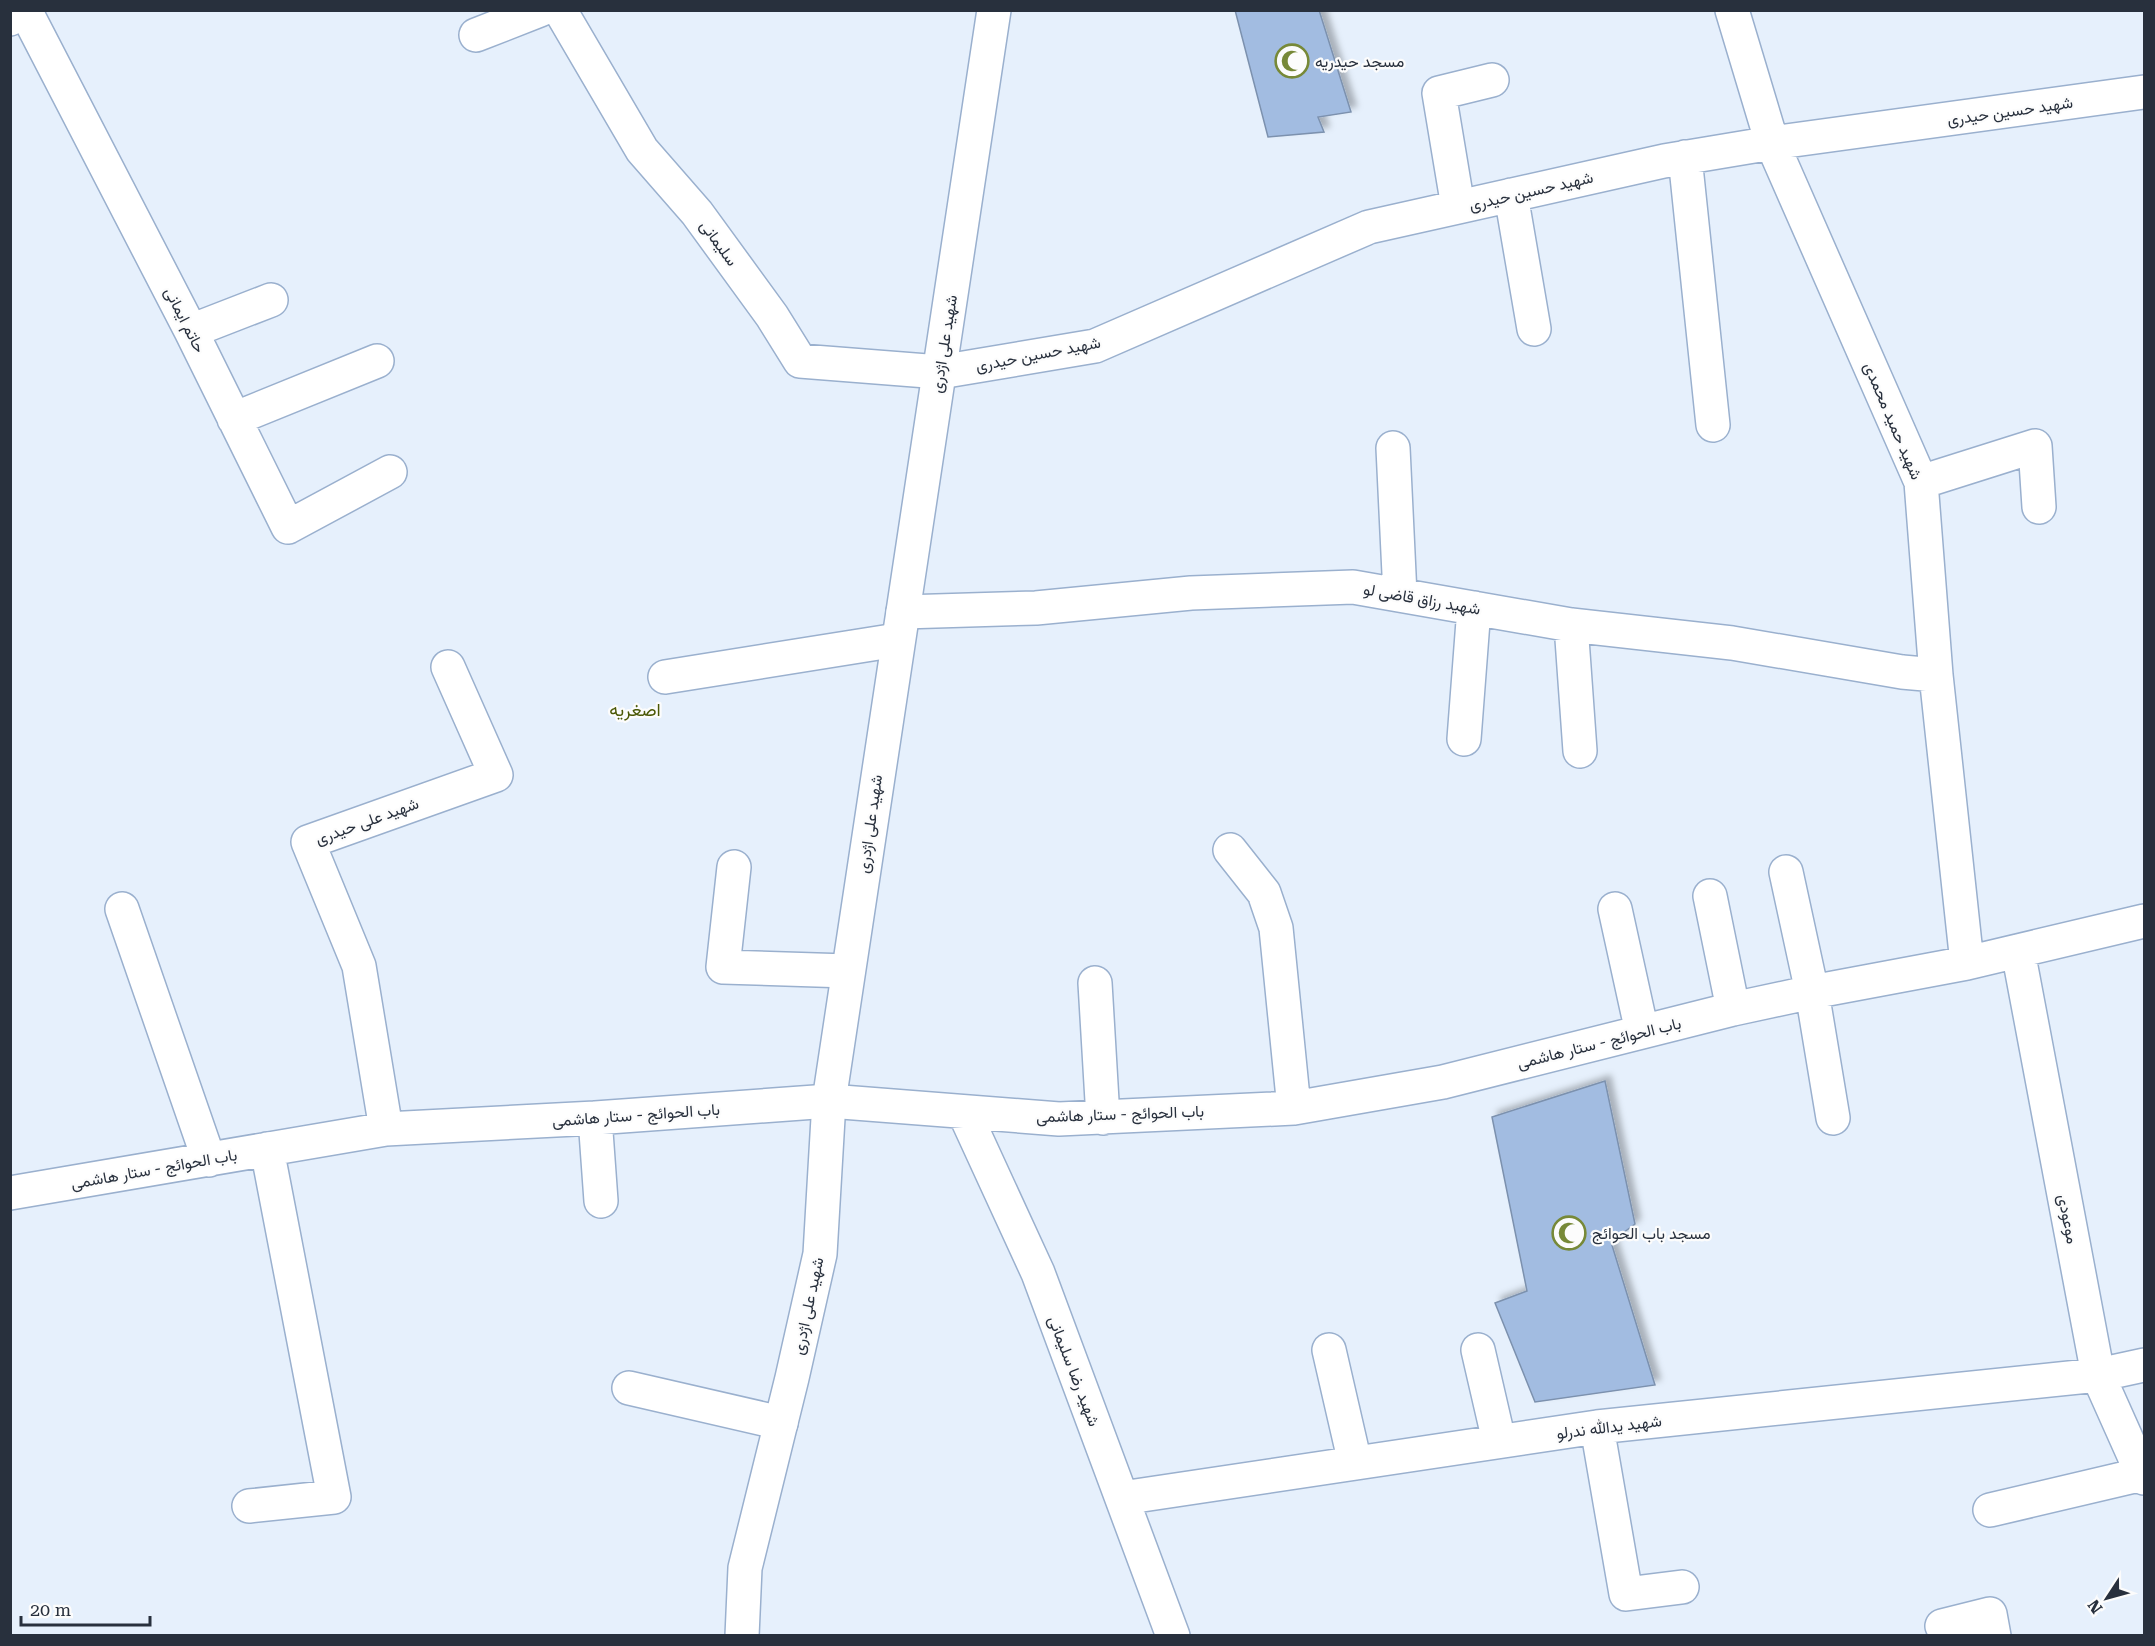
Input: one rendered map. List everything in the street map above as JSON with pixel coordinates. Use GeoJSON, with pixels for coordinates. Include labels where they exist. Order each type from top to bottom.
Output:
{"type":"FeatureCollection","features":[{"type":"Feature","properties":{"kind":"street"},"geometry":{"type":"LineString","coordinates":[[476,35],[540,10]]}},
{"type":"Feature","properties":{"kind":"street","name":"سلیمانی"},"geometry":{"type":"LineString","coordinates":[[560,10],[642,150],[697,213],[772,316],[800,361],[940,372]]}},
{"type":"Feature","properties":{"kind":"street","name":"شهید علی اژدری"},"geometry":{"type":"LineString","coordinates":[[742,1635],[745,1568],[820,1254],[829,1101],[994,10]]}},
{"type":"Feature","properties":{"kind":"street","name":"شهید حمید محمدی"},"geometry":{"type":"LineString","coordinates":[[1732,10],[1772,143],[1921,482],[1936,675],[1967,963]]}},
{"type":"Feature","properties":{"kind":"street","name":"حاتم ایمانی"},"geometry":{"type":"LineString","coordinates":[[22,13],[191,331],[288,527],[390,472]]}},
{"type":"Feature","properties":{"kind":"street"},"geometry":{"type":"LineString","coordinates":[[1458,207],[1439,93],[1492,80]]}},
{"type":"Feature","properties":{"kind":"street","name":"شهید حسین حیدری"},"geometry":{"type":"LineString","coordinates":[[940,372],[1095,346],[1369,227],[1685,157],[2145,92]]}},
{"type":"Feature","properties":{"kind":"street"},"geometry":{"type":"LineString","coordinates":[[1685,157],[1713,425]]}},
{"type":"Feature","properties":{"kind":"street"},"geometry":{"type":"LineString","coordinates":[[1511,195],[1534,329]]}},
{"type":"Feature","properties":{"kind":"street"},"geometry":{"type":"LineString","coordinates":[[191,331],[271,300]]}},
{"type":"Feature","properties":{"kind":"street"},"geometry":{"type":"LineString","coordinates":[[234,419],[377,362]]}},
{"type":"Feature","properties":{"kind":"street"},"geometry":{"type":"LineString","coordinates":[[1921,482],[2035,446],[2039,507]]}},
{"type":"Feature","properties":{"kind":"street"},"geometry":{"type":"LineString","coordinates":[[1393,448],[1400,595]]}},
{"type":"Feature","properties":{"kind":"street","name":"شهید رزاق قاضی لو"},"geometry":{"type":"LineString","coordinates":[[665,677],[900,626],[1036,608],[1191,593],[1353,587],[1571,625],[1732,643],[1902,672],[1936,675]]}},
{"type":"Feature","properties":{"kind":"street"},"geometry":{"type":"LineString","coordinates":[[1464,739],[1474,608]]}},
{"type":"Feature","properties":{"kind":"street"},"geometry":{"type":"LineString","coordinates":[[1571,625],[1580,751]]}},
{"type":"Feature","properties":{"kind":"street","name":"شهید علی حیدری"},"geometry":{"type":"LineString","coordinates":[[386,1129],[359,966],[308,842],[496,775],[448,667]]}},
{"type":"Feature","properties":{"kind":"street"},"geometry":{"type":"LineString","coordinates":[[1230,850],[1264,893],[1276,928],[1294,1108]]}},
{"type":"Feature","properties":{"kind":"street"},"geometry":{"type":"LineString","coordinates":[[734,867],[723,967],[848,972]]}},
{"type":"Feature","properties":{"kind":"street"},"geometry":{"type":"LineString","coordinates":[[1786,872],[1812,992],[1833,1118]]}},
{"type":"Feature","properties":{"kind":"street"},"geometry":{"type":"LineString","coordinates":[[1710,896],[1733,1009]]}},
{"type":"Feature","properties":{"kind":"street"},"geometry":{"type":"LineString","coordinates":[[122,909],[209,1160]]}},
{"type":"Feature","properties":{"kind":"street"},"geometry":{"type":"LineString","coordinates":[[1615,909],[1642,1032]]}},
{"type":"Feature","properties":{"kind":"street","name":"باب الحوائج - ستار هاشمی"},"geometry":{"type":"LineString","coordinates":[[10,1193],[386,1129],[595,1118],[829,1101],[1059,1119],[1294,1108],[1443,1082],[1733,1009],[1967,963],[2145,921]]}},
{"type":"Feature","properties":{"kind":"street","name":"موعودی"},"geometry":{"type":"LineString","coordinates":[[2018,951],[2098,1375],[2144,1476]]}},
{"type":"Feature","properties":{"kind":"street"},"geometry":{"type":"LineString","coordinates":[[1095,983],[1102,1118]]}},
{"type":"Feature","properties":{"kind":"street","name":"شهید رضا سلیمانی"},"geometry":{"type":"LineString","coordinates":[[964,1112],[1038,1273],[1173,1635]]}},
{"type":"Feature","properties":{"kind":"street"},"geometry":{"type":"LineString","coordinates":[[595,1118],[601,1202]]}},
{"type":"Feature","properties":{"kind":"street"},"geometry":{"type":"LineString","coordinates":[[249,1506],[334,1497],[267,1149]]}},
{"type":"Feature","properties":{"kind":"street"},"geometry":{"type":"LineString","coordinates":[[1329,1350],[1355,1463]]}},
{"type":"Feature","properties":{"kind":"street"},"geometry":{"type":"LineString","coordinates":[[1478,1350],[1499,1441]]}},
{"type":"Feature","properties":{"kind":"street","name":"شهید یدالله ندرلو"},"geometry":{"type":"LineString","coordinates":[[1122,1498],[1597,1427],[2098,1375],[2145,1365]]}},
{"type":"Feature","properties":{"kind":"street"},"geometry":{"type":"LineString","coordinates":[[630,1388],[781,1423]]}},
{"type":"Feature","properties":{"kind":"street"},"geometry":{"type":"LineString","coordinates":[[1597,1427],[1626,1594],[1682,1587]]}},
{"type":"Feature","properties":{"kind":"street"},"geometry":{"type":"LineString","coordinates":[[1990,1510],[2144,1476]]}},
{"type":"Feature","properties":{"kind":"street"},"geometry":{"type":"LineString","coordinates":[[1942,1626],[1990,1614],[1994,1635]]}},
{"type":"Feature","properties":{"kind":"building","name":"مسجد حیدریه"},"geometry":{"type":"Polygon","coordinates":[[[1235,10],[1319,10],[1351,112],[1318,117],[1324,132],[1268,137],[1235,10]]]}},
{"type":"Feature","properties":{"kind":"building","name":"مسجد باب الحوائج"},"geometry":{"type":"Polygon","coordinates":[[[1605,1081],[1635,1224],[1611,1242],[1655,1385],[1535,1402],[1495,1303],[1527,1291],[1492,1117],[1605,1081]]]}},
{"type":"Feature","properties":{"kind":"place","name":"مسجد حیدریه"},"geometry":{"type":"Point","coordinates":[1292,61]}},
{"type":"Feature","properties":{"kind":"place","name":"مسجد باب الحوائج"},"geometry":{"type":"Point","coordinates":[1569,1233]}},
{"type":"Feature","properties":{"kind":"district","name":"اصغریه"},"geometry":{"type":"Point","coordinates":[635,709]}}]}
